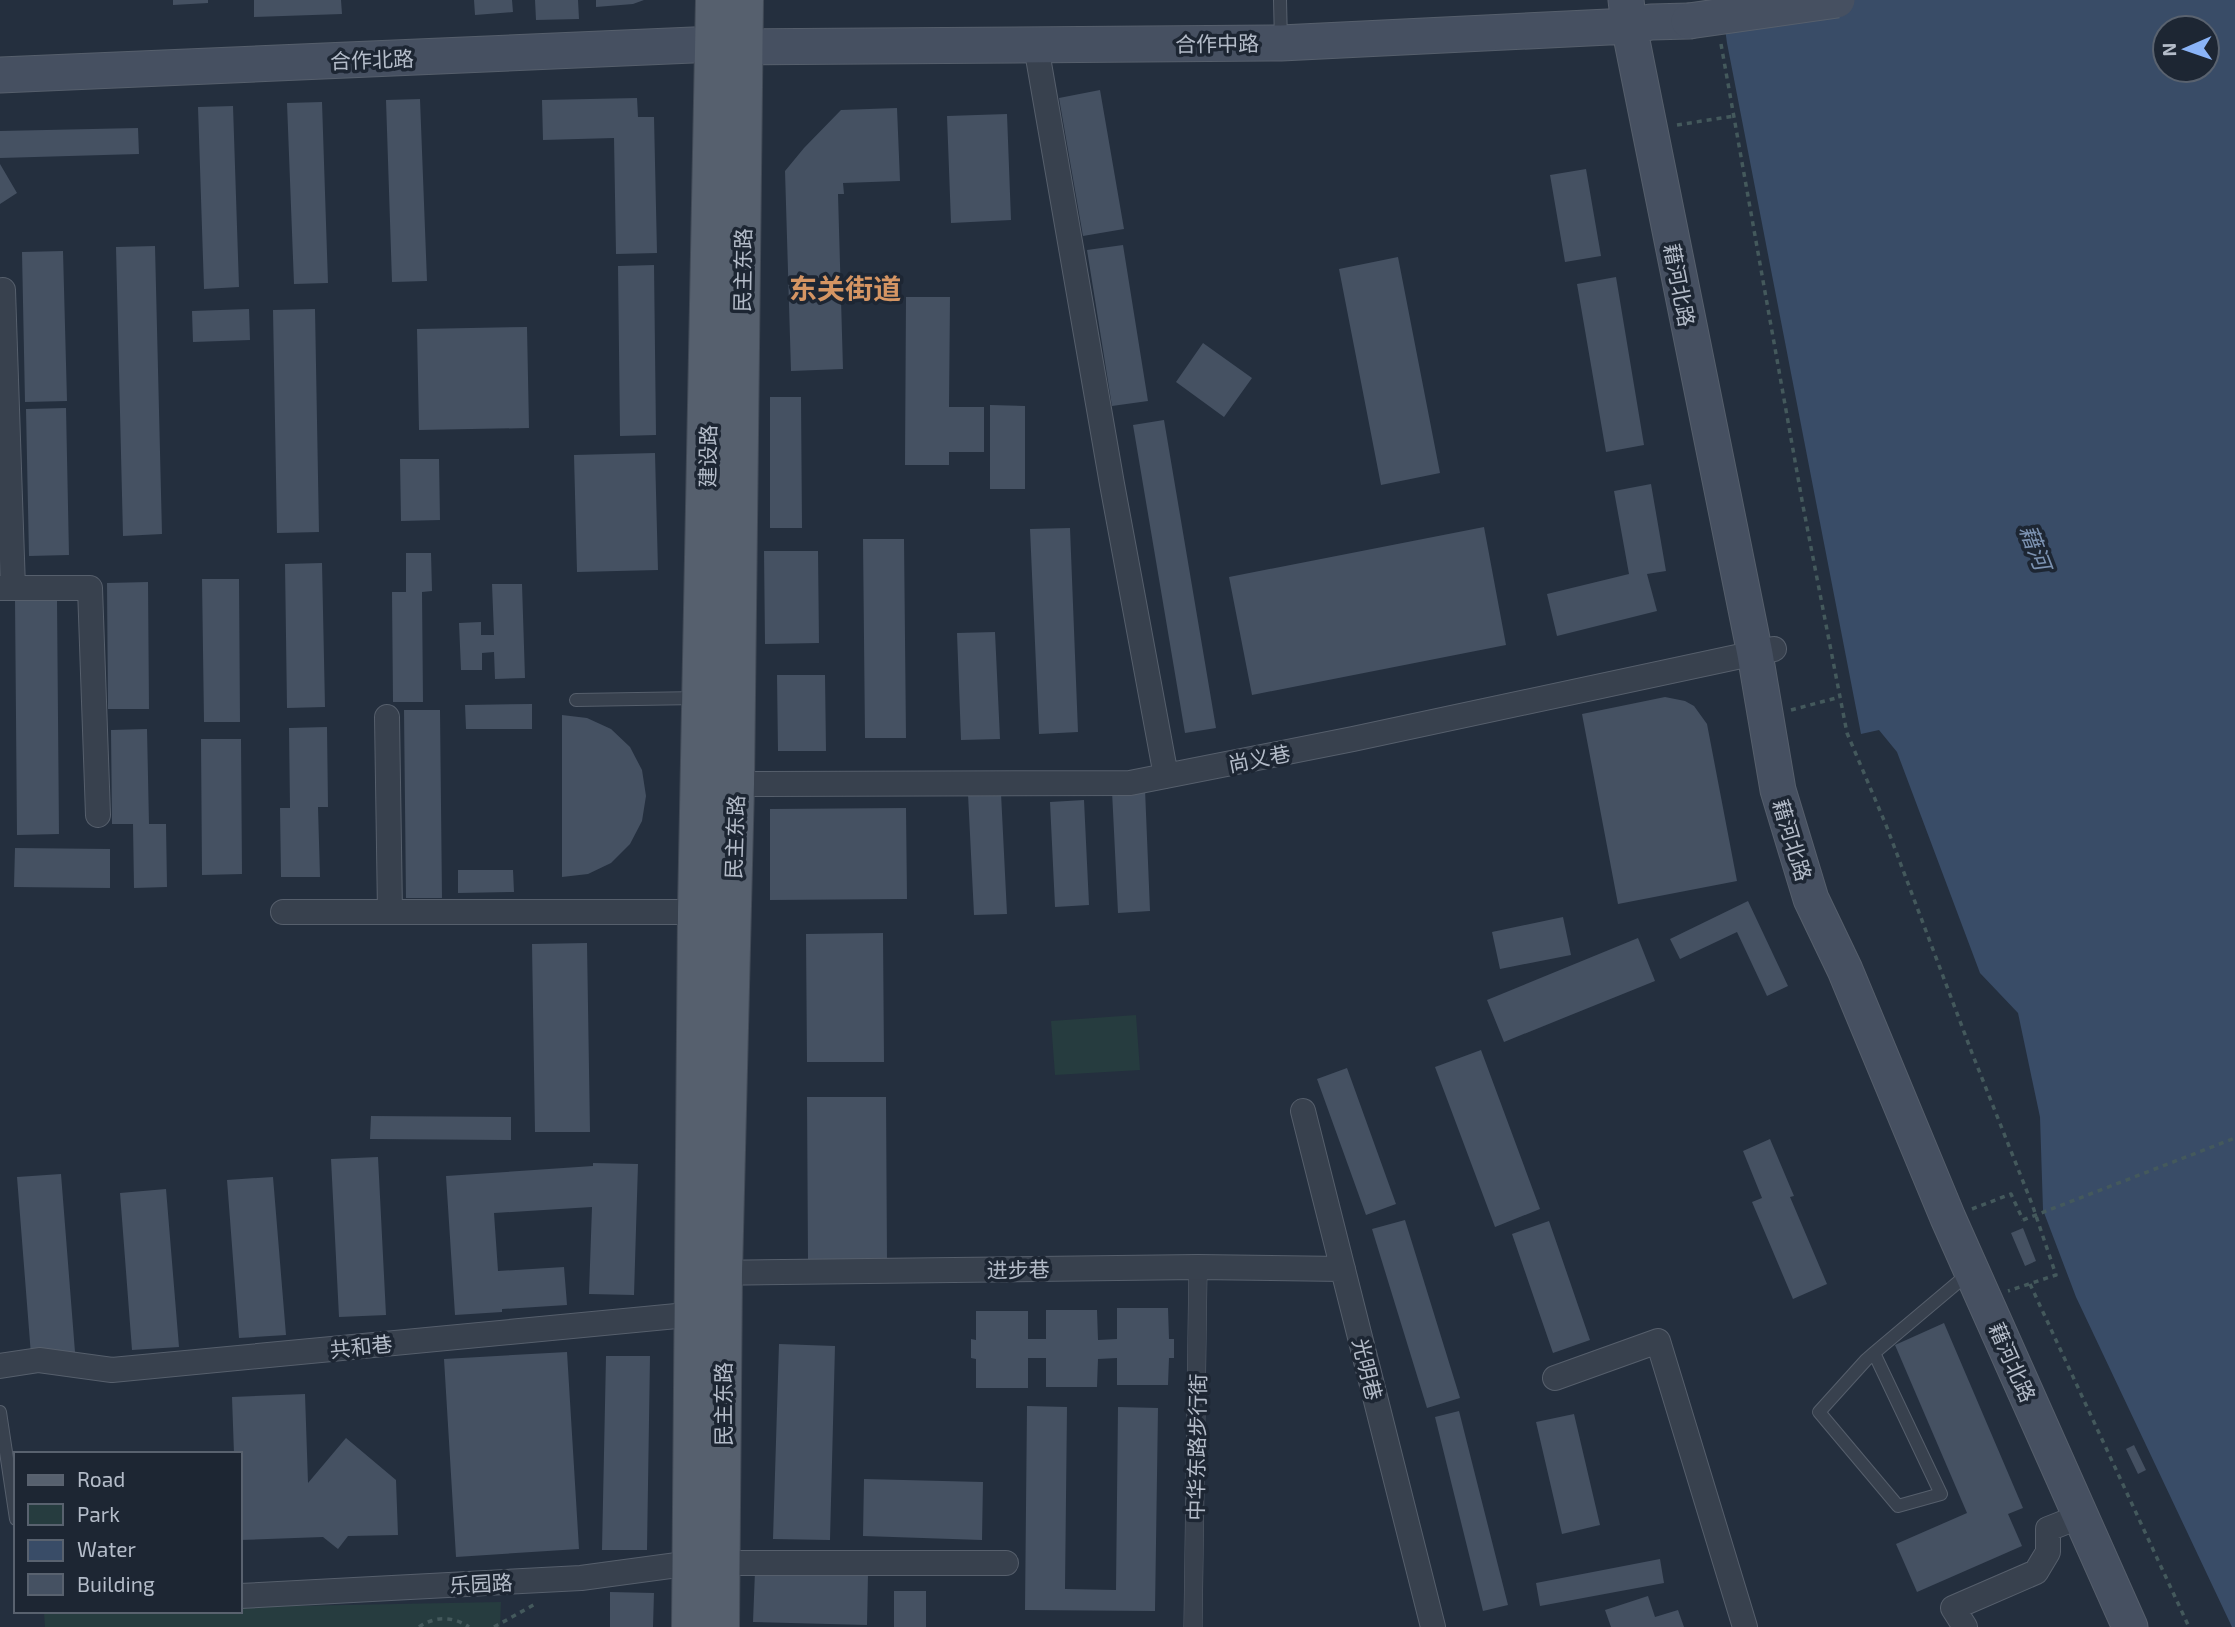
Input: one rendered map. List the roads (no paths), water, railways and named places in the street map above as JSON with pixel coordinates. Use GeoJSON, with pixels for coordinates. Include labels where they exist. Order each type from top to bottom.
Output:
{"type":"FeatureCollection","features":[{"type":"Feature","properties":{"kind":"main road","name":"建设路"},"geometry":{"type":"LineString","coordinates":[[715,0],[730,46]]}},
{"type":"Feature","properties":{"kind":"main road","name":"建设路"},"geometry":{"type":"LineString","coordinates":[[697,912],[702,698],[730,46],[744,0]]}},
{"type":"Feature","properties":{"kind":"main road","name":"合作中路"},"geometry":{"type":"LineString","coordinates":[[730,46],[1281,43],[1639,12],[1689,21],[1837,0]]}},
{"type":"Feature","properties":{"kind":"main road","name":"藉河北路"},"geometry":{"type":"LineString","coordinates":[[1639,12],[1667,126],[1764,651],[1778,790],[1811,899],[1845,970],[1972,1271],[2130,1627]]}},
{"type":"Feature","properties":{"kind":"main road","name":"藉河北路"},"geometry":{"type":"LineString","coordinates":[[1639,12],[1764,651],[1786,712],[1798,781],[1827,879],[1967,1210],[2017,1288],[2152,1627]]}},
{"type":"Feature","properties":{"kind":"main road","name":"合作北路"},"geometry":{"type":"LineString","coordinates":[[0,75],[730,46]]}},
{"type":"Feature","properties":{"kind":"main road","name":"民主东路"},"geometry":{"type":"LineString","coordinates":[[708,1273],[736,784],[730,46]]}},
{"type":"Feature","properties":{"kind":"main road","name":"民主东路"},"geometry":{"type":"LineString","coordinates":[[691,1627],[706,1563],[708,1273],[697,912]]}},
{"type":"Feature","properties":{"kind":"main road","name":"民主东路"},"geometry":{"type":"LineString","coordinates":[[706,1563],[720,1627]]}},
{"type":"Feature","properties":{"kind":"street"},"geometry":{"type":"LineString","coordinates":[[1035,46],[1166,776]]}},
{"type":"Feature","properties":{"kind":"street"},"geometry":{"type":"LineString","coordinates":[[3,290],[6,588],[90,588],[97,815]]}},
{"type":"Feature","properties":{"kind":"street","name":"尚义巷"},"geometry":{"type":"LineString","coordinates":[[736,784],[1130,783],[1353,739],[1764,651]]}},
{"type":"Feature","properties":{"kind":"street"},"geometry":{"type":"LineString","coordinates":[[387,717],[390,912]]}},
{"type":"Feature","properties":{"kind":"street"},"geometry":{"type":"LineString","coordinates":[[283,912],[697,912]]}},
{"type":"Feature","properties":{"kind":"street","name":"光明巷"},"geometry":{"type":"LineString","coordinates":[[1303,1111],[1433,1627]]}},
{"type":"Feature","properties":{"kind":"street","name":"进步巷"},"geometry":{"type":"LineString","coordinates":[[708,1273],[1198,1267],[1343,1269]]}},
{"type":"Feature","properties":{"kind":"street","name":"中华东路步行街"},"geometry":{"type":"LineString","coordinates":[[1193,1627],[1198,1267]]}},
{"type":"Feature","properties":{"kind":"street","name":"共和巷"},"geometry":{"type":"LineString","coordinates":[[0,1366],[39,1360],[112,1370],[708,1313]]}},
{"type":"Feature","properties":{"kind":"street"},"geometry":{"type":"LineString","coordinates":[[1555,1378],[1658,1341],[1745,1627]]}},
{"type":"Feature","properties":{"kind":"street"},"geometry":{"type":"LineString","coordinates":[[1965,1627],[1953,1608],[2036,1572],[2048,1552],[2048,1529],[2081,1516]]}},
{"type":"Feature","properties":{"kind":"street","name":"乐园路"},"geometry":{"type":"LineString","coordinates":[[242,1596],[581,1578],[706,1563],[1006,1563]]}},
{"type":"Feature","properties":{"kind":"lane"},"geometry":{"type":"LineString","coordinates":[[1280,0],[1281,43]]}},
{"type":"Feature","properties":{"kind":"lane"},"geometry":{"type":"LineString","coordinates":[[576,700],[702,698]]}},
{"type":"Feature","properties":{"kind":"lane"},"geometry":{"type":"LineString","coordinates":[[1874,1353],[1941,1494],[1898,1506],[1819,1412],[1874,1353],[1972,1271]]}},
{"type":"Feature","properties":{"kind":"lane"},"geometry":{"type":"LineString","coordinates":[[0,1412],[14,1506]]}},
{"type":"Feature","properties":{"kind":"water","name":"藉河"},"geometry":{"type":"Polygon","coordinates":[[[1721,0],[2235,0],[2235,1627],[2232,1627],[2076,1297],[2043,1210],[2040,1117],[2018,1013],[1980,973],[1897,752],[1879,730],[1861,734],[1727,43],[1721,0]]]}},
{"type":"Feature","properties":{"kind":"district","name":"东关街道"},"geometry":{"type":"Point","coordinates":[845,288]}}]}
